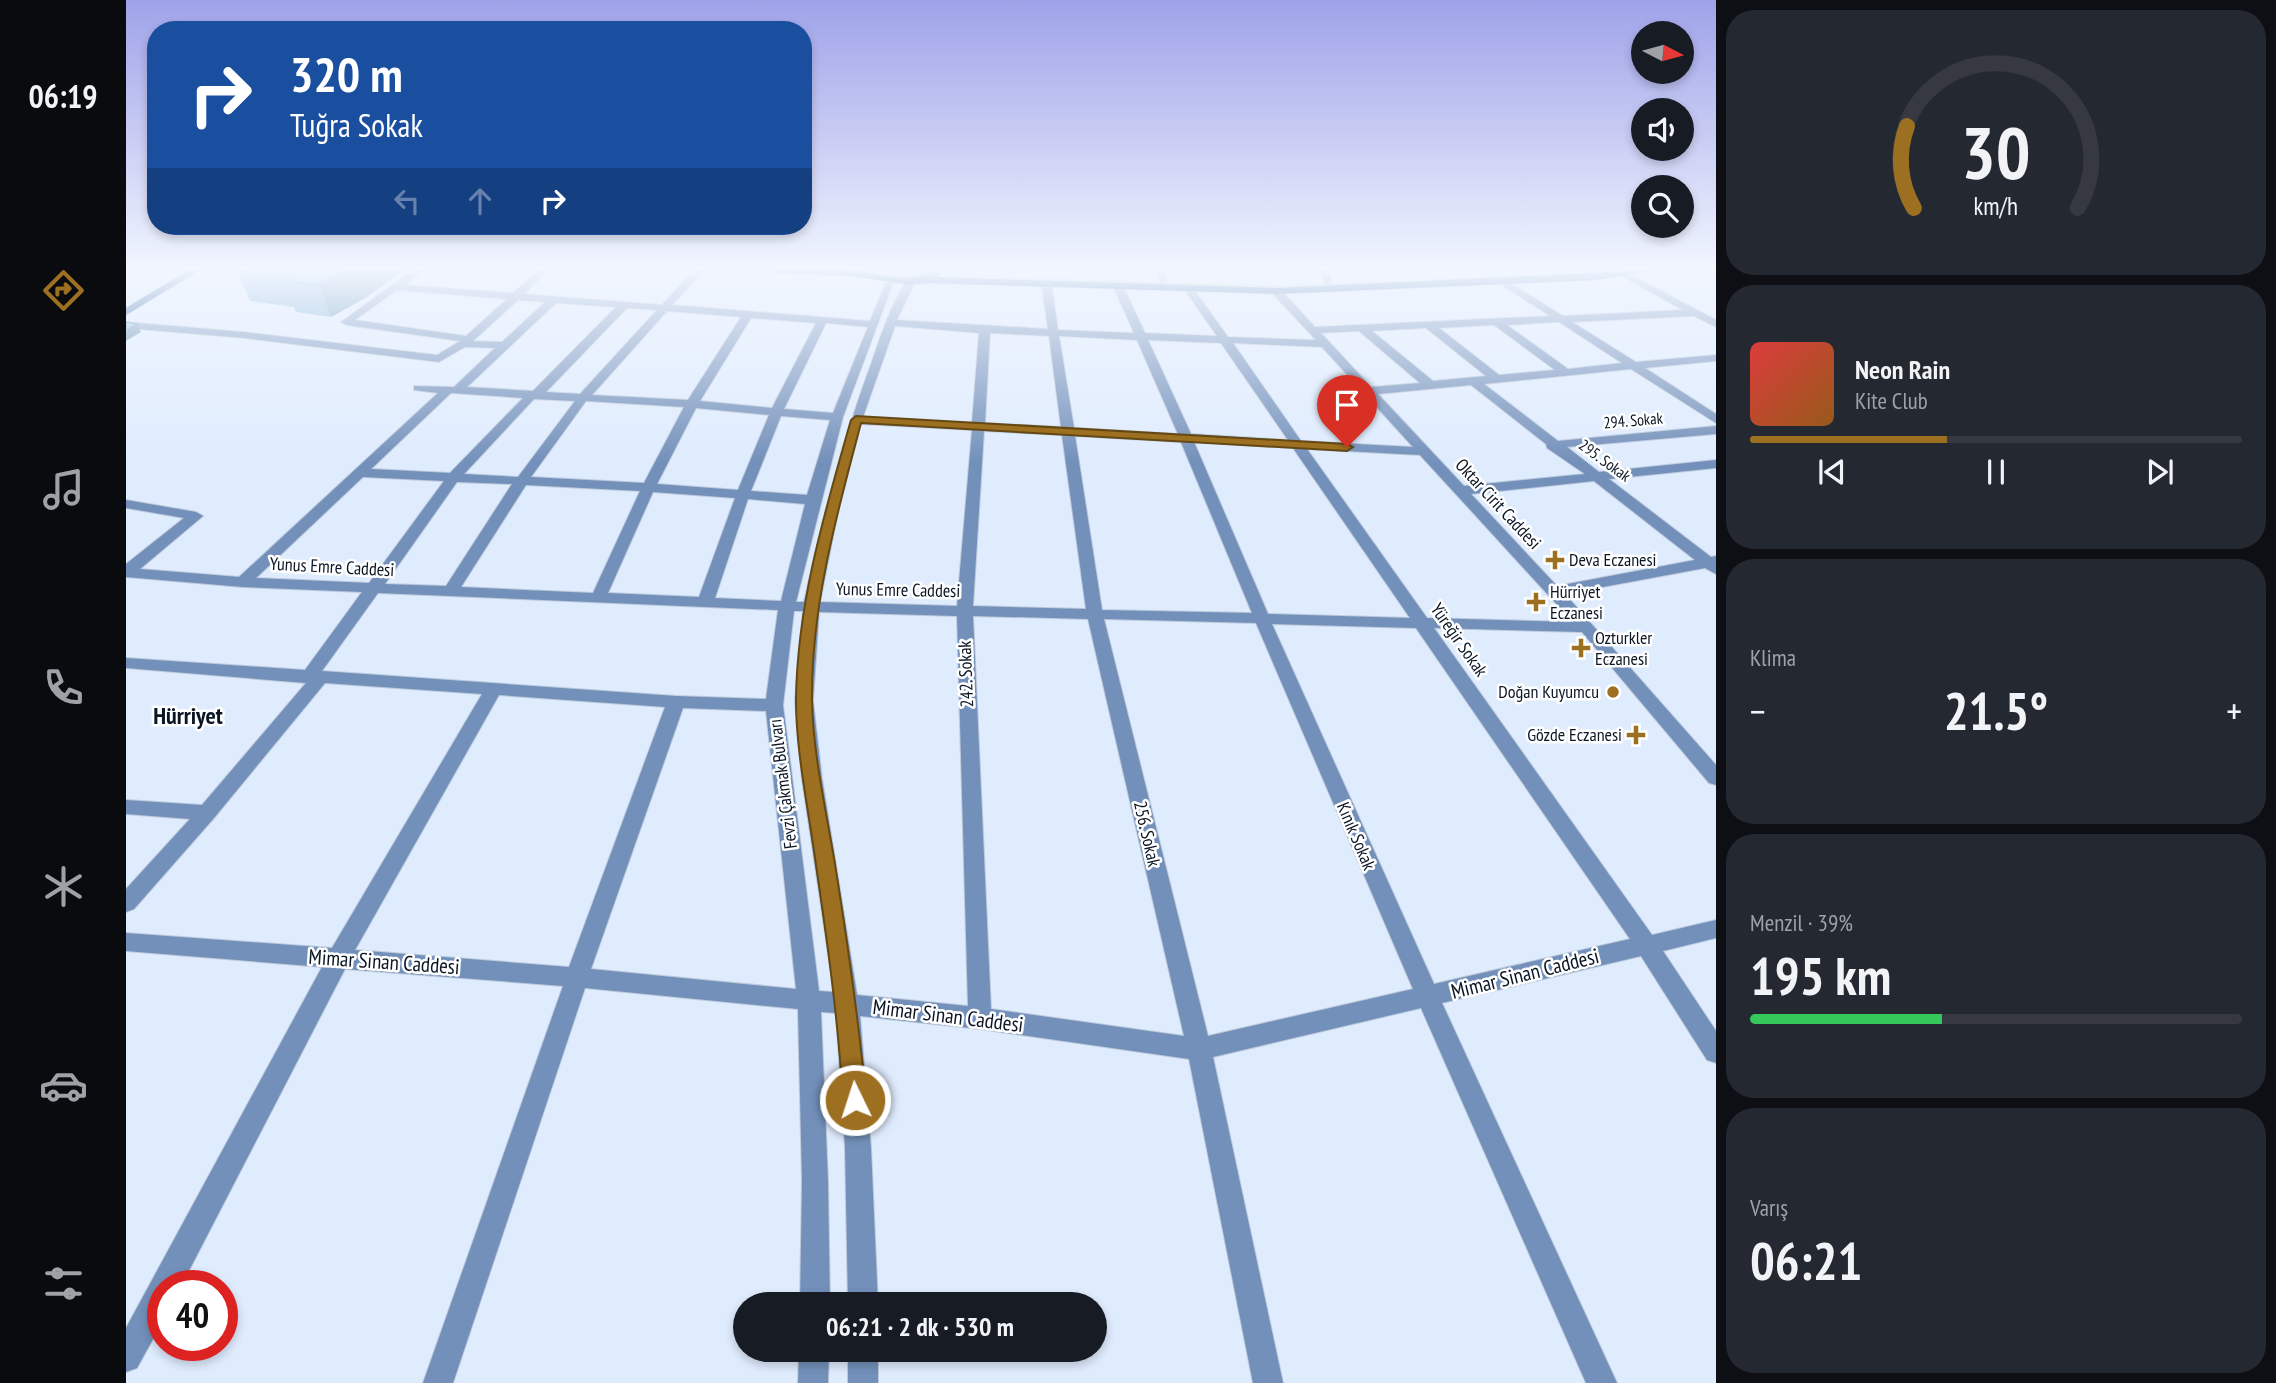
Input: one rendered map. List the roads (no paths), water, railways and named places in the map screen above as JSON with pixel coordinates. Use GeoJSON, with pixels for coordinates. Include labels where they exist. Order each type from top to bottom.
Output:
{"type":"FeatureCollection","features":[{"type":"Feature","properties":{"kind":"street"},"geometry":{"type":"LineString","coordinates":[[239,335],[439,359],[472,335]]}},
{"type":"Feature","properties":{"kind":"street"},"geometry":{"type":"LineString","coordinates":[[425,335],[505,345]]}},
{"type":"Feature","properties":{"kind":"street"},"geometry":{"type":"LineString","coordinates":[[243,582],[516,335]]}},
{"type":"Feature","properties":{"kind":"street"},"geometry":{"type":"LineString","coordinates":[[126,903],[207,813],[313,679],[454,477],[594,335]]}},
{"type":"Feature","properties":{"kind":"street"},"geometry":{"type":"LineString","coordinates":[[451,591],[522,480],[582,398],[641,335]]}},
{"type":"Feature","properties":{"kind":"street"},"geometry":{"type":"LineString","coordinates":[[598,598],[646,487],[691,404],[735,335]]}},
{"type":"Feature","properties":{"kind":"street"},"geometry":{"type":"LineString","coordinates":[[705,603],[743,494],[776,412],[815,335]]}},
{"type":"Feature","properties":{"kind":"street","name":"Fevzi Çakmak Bulvarı"},"geometry":{"type":"LineString","coordinates":[[815,1292],[815,1181],[809,1001],[774,705],[787,606],[813,500],[879,335]]}},
{"type":"Feature","properties":{"kind":"street","name":"242. Sokak"},"geometry":{"type":"LineString","coordinates":[[980,1018],[965,610],[985,335]]}},
{"type":"Feature","properties":{"kind":"street","name":"256. Sokak"},"geometry":{"type":"LineString","coordinates":[[1056,335],[1095,614],[1199,1049],[1268,1383]]}},
{"type":"Feature","properties":{"kind":"street"},"geometry":{"type":"LineString","coordinates":[[1100,335],[1325,344]]}},
{"type":"Feature","properties":{"kind":"street","name":"Yüreğir Sokak"},"geometry":{"type":"LineString","coordinates":[[1222,335],[1646,944],[1716,1052]]}},
{"type":"Feature","properties":{"kind":"street","name":"Oktar Cirit Caddesi"},"geometry":{"type":"LineString","coordinates":[[1317,335],[1587,627],[1716,778]]}},
{"type":"Feature","properties":{"kind":"street"},"geometry":{"type":"LineString","coordinates":[[1370,335],[1430,385]]}},
{"type":"Feature","properties":{"kind":"street"},"geometry":{"type":"LineString","coordinates":[[1441,335],[1497,379]]}},
{"type":"Feature","properties":{"kind":"street"},"geometry":{"type":"LineString","coordinates":[[1514,335],[1565,372]]}},
{"type":"Feature","properties":{"kind":"street"},"geometry":{"type":"LineString","coordinates":[[1584,335],[1716,419]]}},
{"type":"Feature","properties":{"kind":"street","name":"Kınık Sokak"},"geometry":{"type":"LineString","coordinates":[[1142,336],[1426,998],[1602,1383]]}},
{"type":"Feature","properties":{"kind":"street"},"geometry":{"type":"LineString","coordinates":[[1368,391],[1716,358]]}},
{"type":"Feature","properties":{"kind":"street","name":"295. Sokak"},"geometry":{"type":"LineString","coordinates":[[1473,381],[1552,445],[1599,476],[1713,564]]}},
{"type":"Feature","properties":{"kind":"street"},"geometry":{"type":"LineString","coordinates":[[418,388],[691,404],[847,419],[1423,452]]}},
{"type":"Feature","properties":{"kind":"street","name":"Fevzi Çakmak Bulvarı"},"geometry":{"type":"LineString","coordinates":[[847,419],[811,607],[804,701],[812,779],[847,1004],[858,1148],[863,1292]]}},
{"type":"Feature","properties":{"kind":"street","name":"294. Sokak"},"geometry":{"type":"LineString","coordinates":[[1552,445],[1716,430]]}},
{"type":"Feature","properties":{"kind":"street"},"geometry":{"type":"LineString","coordinates":[[1460,491],[1716,464]]}},
{"type":"Feature","properties":{"kind":"street"},"geometry":{"type":"LineString","coordinates":[[362,473],[646,487],[813,500]]}},
{"type":"Feature","properties":{"kind":"street"},"geometry":{"type":"LineString","coordinates":[[126,504],[197,516],[126,572]]}},
{"type":"Feature","properties":{"kind":"street"},"geometry":{"type":"LineString","coordinates":[[1554,592],[1713,564]]}},
{"type":"Feature","properties":{"kind":"street","name":"Yunus Emre Caddesi"},"geometry":{"type":"LineString","coordinates":[[126,572],[243,582],[811,607],[1587,627]]}},
{"type":"Feature","properties":{"kind":"street"},"geometry":{"type":"LineString","coordinates":[[126,663],[313,679],[676,702],[774,705]]}},
{"type":"Feature","properties":{"kind":"street"},"geometry":{"type":"LineString","coordinates":[[174,1270],[338,959],[493,690]]}},
{"type":"Feature","properties":{"kind":"street"},"geometry":{"type":"LineString","coordinates":[[438,1383],[464,1315],[577,977],[676,702]]}},
{"type":"Feature","properties":{"kind":"street"},"geometry":{"type":"LineString","coordinates":[[126,807],[207,813]]}},
{"type":"Feature","properties":{"kind":"street","name":"Mimar Sinan Caddesi"},"geometry":{"type":"LineString","coordinates":[[126,942],[577,977],[980,1018],[1199,1049],[1716,929]]}},
{"type":"Feature","properties":{"kind":"street"},"geometry":{"type":"LineString","coordinates":[[126,1357],[147,1320]]}},
{"type":"Feature","properties":{"kind":"street"},"geometry":{"type":"LineString","coordinates":[[813,1383],[814,1362]]}},
{"type":"Feature","properties":{"kind":"street"},"geometry":{"type":"LineString","coordinates":[[863,1362],[863,1383]]}},
{"type":"Feature","properties":{"kind":"place","name":"Deva Eczanesi"},"geometry":{"type":"Point","coordinates":[1555,560]}},
{"type":"Feature","properties":{"kind":"place","name":"Hürriyet Eczanesi"},"geometry":{"type":"Point","coordinates":[1536,602]}},
{"type":"Feature","properties":{"kind":"place","name":"Ozturkler Eczanesi"},"geometry":{"type":"Point","coordinates":[1581,648]}},
{"type":"Feature","properties":{"kind":"place","name":"Doğan Kuyumcu"},"geometry":{"type":"Point","coordinates":[1613,692]}},
{"type":"Feature","properties":{"kind":"place","name":"Gözde Eczanesi"},"geometry":{"type":"Point","coordinates":[1636,735]}},
{"type":"Feature","properties":{"kind":"district","name":"Hürriyet"},"geometry":{"type":"Point","coordinates":[188,716]}}]}
